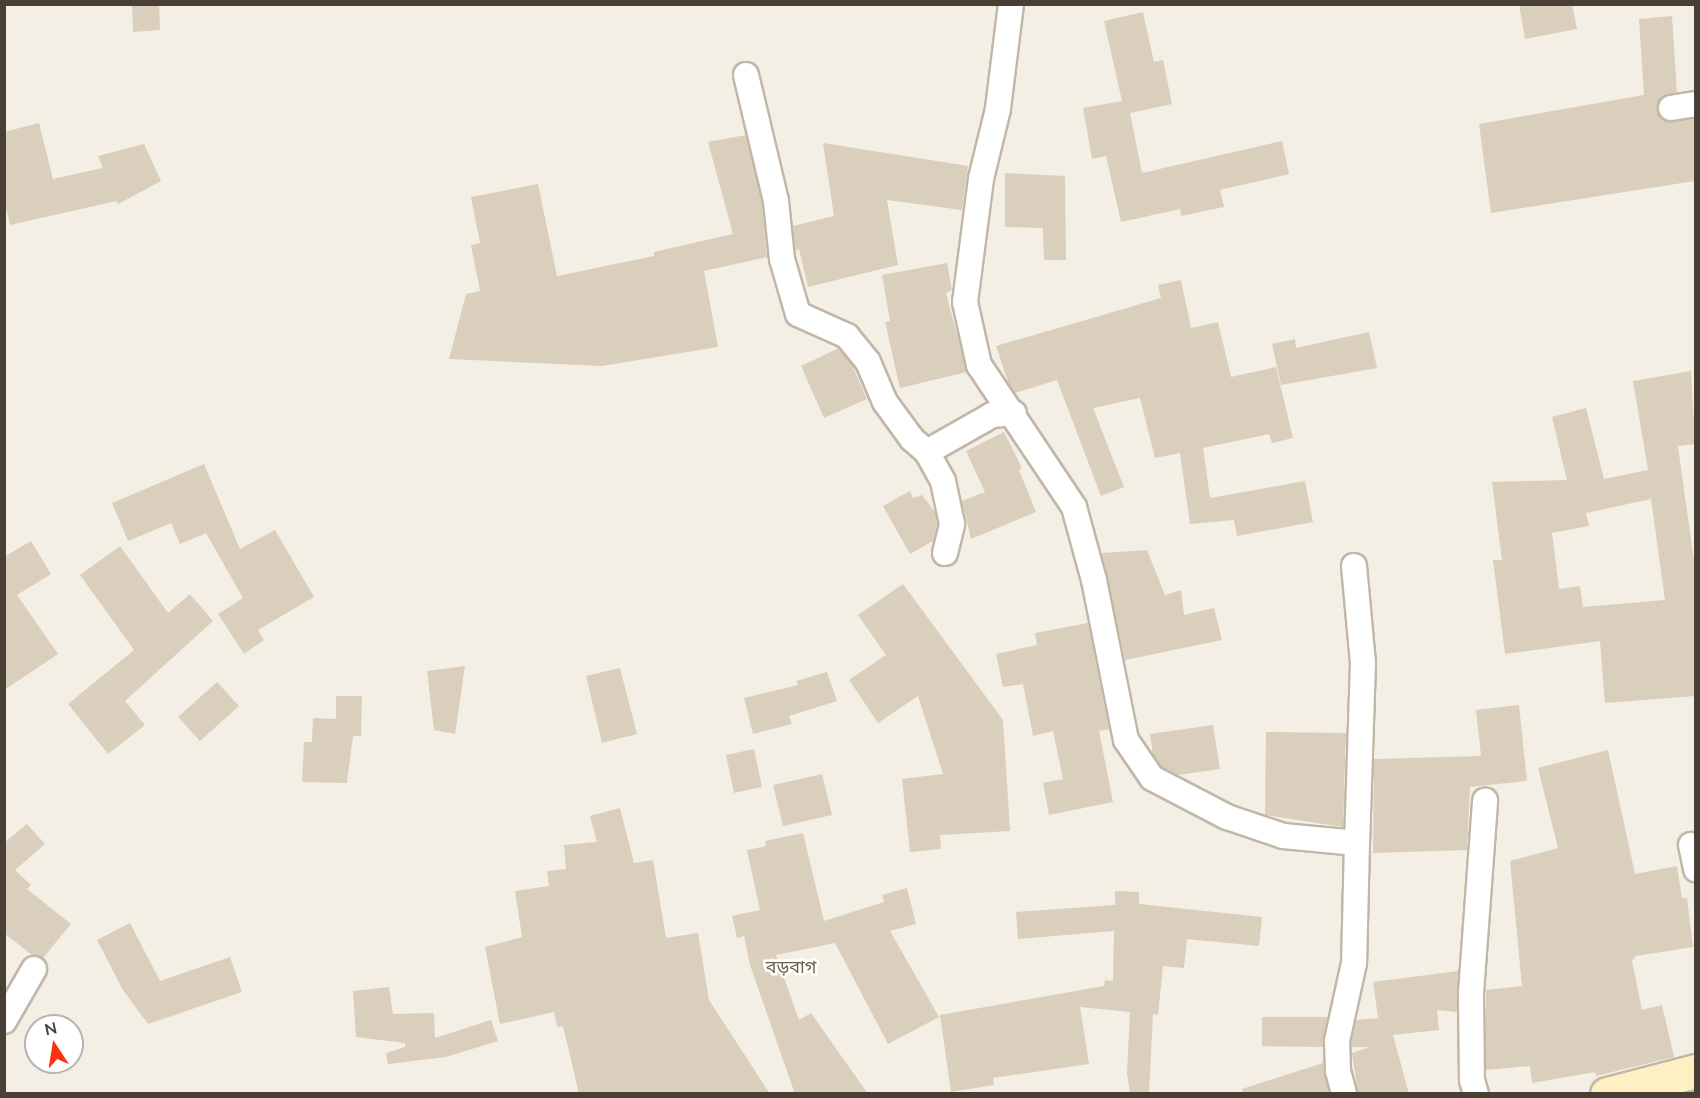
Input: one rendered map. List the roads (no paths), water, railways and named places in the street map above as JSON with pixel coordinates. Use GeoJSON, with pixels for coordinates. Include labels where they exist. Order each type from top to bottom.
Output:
{"type":"FeatureCollection","features":[{"type":"Feature","properties":{"kind":"main road"},"geometry":{"type":"LineString","coordinates":[[1607,1094],[1695,1071]]}},
{"type":"Feature","properties":{"kind":"street"},"geometry":{"type":"LineString","coordinates":[[1011,4],[965,302],[979,365],[1014,413],[1074,507],[1094,580],[1126,740],[1152,778],[1227,817],[1283,836],[1357,843]]}},
{"type":"Feature","properties":{"kind":"street"},"geometry":{"type":"LineString","coordinates":[[746,75],[776,201],[782,259],[798,314],[847,336],[868,362],[885,402],[912,440],[927,452],[943,481],[952,524],[945,554]]}},
{"type":"Feature","properties":{"kind":"street"},"geometry":{"type":"LineString","coordinates":[[1671,108],[1695,104]]}},
{"type":"Feature","properties":{"kind":"street"},"geometry":{"type":"LineString","coordinates":[[927,452],[992,415],[1014,413]]}},
{"type":"Feature","properties":{"kind":"street"},"geometry":{"type":"LineString","coordinates":[[1344,1094],[1338,1071],[1336,1041],[1354,963],[1363,663],[1354,566]]}},
{"type":"Feature","properties":{"kind":"street"},"geometry":{"type":"LineString","coordinates":[[1476,1094],[1472,1080],[1471,993],[1485,801]]}},
{"type":"Feature","properties":{"kind":"street"},"geometry":{"type":"LineString","coordinates":[[1691,844],[1695,869]]}},
{"type":"Feature","properties":{"kind":"street"},"geometry":{"type":"LineString","coordinates":[[4,1021],[34,969]]}},
{"type":"Feature","properties":{"kind":"district","name":"বড়বাগ"},"geometry":{"type":"Point","coordinates":[791,967]}}]}
